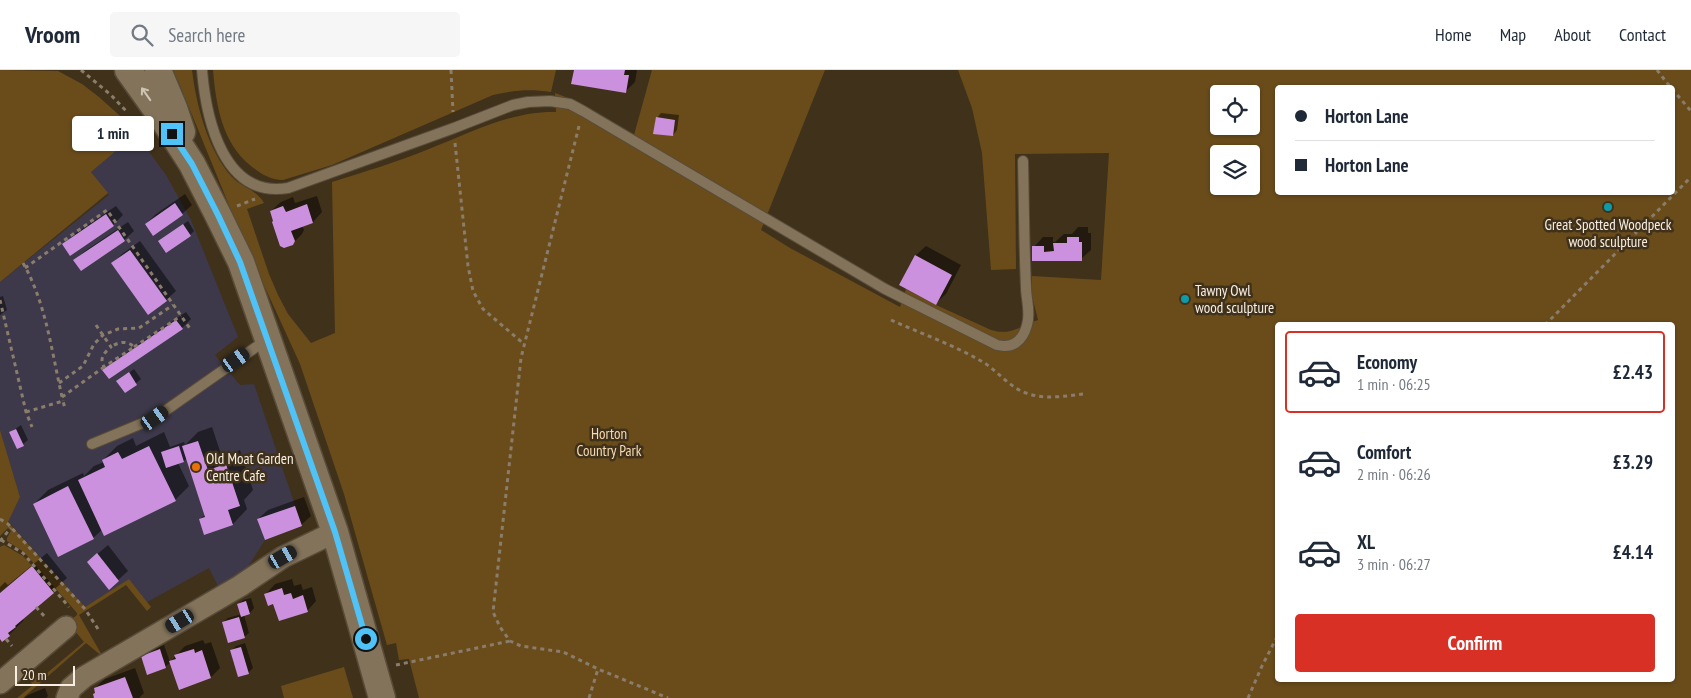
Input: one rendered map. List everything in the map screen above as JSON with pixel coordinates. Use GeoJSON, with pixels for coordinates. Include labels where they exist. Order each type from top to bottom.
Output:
{"type":"FeatureCollection","features":[{"type":"Feature","properties":{"kind":"street"},"geometry":{"type":"LineString","coordinates":[[128,70],[192,164],[240,262],[335,532],[382,698]]}},
{"type":"Feature","properties":{"kind":"street"},"geometry":{"type":"LineString","coordinates":[[158,70],[174,108],[192,164]]}},
{"type":"Feature","properties":{"kind":"street"},"geometry":{"type":"LineString","coordinates":[[66,698],[74,685],[90,673],[240,586],[283,557],[335,532]]}},
{"type":"Feature","properties":{"kind":"street"},"geometry":{"type":"LineString","coordinates":[[0,683],[66,627]]}},
{"type":"Feature","properties":{"kind":"lane"},"geometry":{"type":"LineString","coordinates":[[202,70],[207,107],[214,135],[220,148],[236,170],[250,181],[266,188],[278,190],[288,188],[454,128],[498,110],[528,102],[561,102],[583,110],[885,289],[997,345],[1004,346],[1010,346],[1020,339],[1029,316],[1026,288],[1023,161]]}},
{"type":"Feature","properties":{"kind":"lane"},"geometry":{"type":"LineString","coordinates":[[92,444],[155,418],[267,340]]}},
{"type":"Feature","properties":{"kind":"path"},"geometry":{"type":"LineString","coordinates":[[451,70],[454,128],[468,266],[473,291],[483,309],[524,344]]}},
{"type":"Feature","properties":{"kind":"path"},"geometry":{"type":"LineString","coordinates":[[1657,70],[1670,85]]}},
{"type":"Feature","properties":{"kind":"path"},"geometry":{"type":"LineString","coordinates":[[1675,92],[1691,111]]}},
{"type":"Feature","properties":{"kind":"path"},"geometry":{"type":"LineString","coordinates":[[583,110],[521,358],[493,612],[500,627],[510,641],[521,646],[563,652],[598,669],[668,698]]}},
{"type":"Feature","properties":{"kind":"path"},"geometry":{"type":"LineString","coordinates":[[1675,193],[1691,177]]}},
{"type":"Feature","properties":{"kind":"path"},"geometry":{"type":"LineString","coordinates":[[218,215],[259,197],[266,188]]}},
{"type":"Feature","properties":{"kind":"path"},"geometry":{"type":"LineString","coordinates":[[1548,322],[1673,195]]}},
{"type":"Feature","properties":{"kind":"path"},"geometry":{"type":"LineString","coordinates":[[25,268],[107,210],[191,330]]}},
{"type":"Feature","properties":{"kind":"path"},"geometry":{"type":"LineString","coordinates":[[23,263],[42,312],[65,408]]}},
{"type":"Feature","properties":{"kind":"path"},"geometry":{"type":"LineString","coordinates":[[0,300],[26,412],[32,428]]}},
{"type":"Feature","properties":{"kind":"path"},"geometry":{"type":"LineString","coordinates":[[59,383],[83,366],[94,344],[103,335],[118,329],[138,328],[173,305]]}},
{"type":"Feature","properties":{"kind":"path"},"geometry":{"type":"LineString","coordinates":[[26,412],[63,399],[104,367],[181,316]]}},
{"type":"Feature","properties":{"kind":"path"},"geometry":{"type":"LineString","coordinates":[[891,320],[973,357],[1025,393],[1049,397],[1084,394]]}},
{"type":"Feature","properties":{"kind":"path"},"geometry":{"type":"LineString","coordinates":[[96,325],[111,347]]}},
{"type":"Feature","properties":{"kind":"path"},"geometry":{"type":"LineString","coordinates":[[104,367],[103,355],[111,347],[120,342],[126,342],[134,347]]}},
{"type":"Feature","properties":{"kind":"path"},"geometry":{"type":"LineString","coordinates":[[0,519],[11,528],[87,612],[98,629]]}},
{"type":"Feature","properties":{"kind":"path"},"geometry":{"type":"LineString","coordinates":[[11,528],[0,540],[23,554],[74,613],[66,620],[66,627]]}},
{"type":"Feature","properties":{"kind":"path"},"geometry":{"type":"LineString","coordinates":[[391,659],[394,666],[510,641]]}},
{"type":"Feature","properties":{"kind":"path"},"geometry":{"type":"LineString","coordinates":[[1248,698],[1275,642]]}},
{"type":"Feature","properties":{"kind":"path"},"geometry":{"type":"LineString","coordinates":[[589,698],[598,669]]}},
{"type":"Feature","properties":{"kind":"shaded area"},"geometry":{"type":"Polygon","coordinates":[[[136,134],[166,175],[191,220],[238,337],[215,355],[240,385],[254,384],[302,526],[265,540],[244,573],[218,586],[209,568],[147,602],[129,579],[85,607],[8,521],[20,497],[0,430],[0,282],[109,195],[91,172],[136,134]]]}},
{"type":"Feature","properties":{"kind":"green space"},"geometry":{"type":"Polygon","coordinates":[[[0,70],[58,71],[82,84],[99,97],[136,134],[91,172],[108,193],[0,282],[0,70]]]}},
{"type":"Feature","properties":{"kind":"green space","name":"Horton Country Park"},"geometry":{"type":"Polygon","coordinates":[[[169,70],[192,70],[204,126],[216,154],[232,177],[257,195],[264,203],[247,209],[278,295],[288,314],[311,343],[335,333],[332,182],[405,158],[507,119],[523,115],[556,112],[555,93],[579,102],[634,135],[652,70],[825,70],[761,230],[790,248],[900,307],[906,289],[991,330],[1004,332],[1015,330],[1038,320],[1032,296],[1032,276],[1101,280],[1109,153],[1015,154],[1016,269],[991,270],[982,153],[972,108],[958,70],[1691,70],[1691,698],[419,698],[409,659],[399,660],[396,643],[387,645],[344,494],[300,364],[242,237],[177,78],[173,79],[169,70]]]}},
{"type":"Feature","properties":{"kind":"green space"},"geometry":{"type":"Polygon","coordinates":[[[213,70],[556,70],[551,92],[522,90],[493,95],[332,165],[278,180],[258,172],[241,157],[233,146],[222,122],[216,97],[213,70]]]}},
{"type":"Feature","properties":{"kind":"green space"},"geometry":{"type":"Polygon","coordinates":[[[0,430],[20,497],[8,522],[85,607],[129,579],[151,607],[147,611],[126,585],[79,615],[103,657],[86,643],[23,698],[17,698],[33,685],[24,674],[31,668],[40,679],[84,642],[75,631],[77,629],[71,620],[77,613],[24,552],[7,541],[11,531],[8,528],[0,536],[0,430]]]}},
{"type":"Feature","properties":{"kind":"green space"},"geometry":{"type":"Polygon","coordinates":[[[4,545],[23,556],[32,566],[0,593],[0,547],[4,545]]]}},
{"type":"Feature","properties":{"kind":"green space"},"geometry":{"type":"Polygon","coordinates":[[[344,667],[353,698],[284,698],[281,686],[344,667]]]}},
{"type":"Feature","properties":{"kind":"building"},"geometry":{"type":"Polygon","coordinates":[[[574,70],[625,70],[624,75],[629,75],[626,93],[571,84],[574,70]]]}},
{"type":"Feature","properties":{"kind":"building"},"geometry":{"type":"Polygon","coordinates":[[[656,117],[675,120],[673,136],[653,134],[656,117]]]}},
{"type":"Feature","properties":{"kind":"building"},"geometry":{"type":"Polygon","coordinates":[[[175,203],[183,215],[153,236],[145,224],[175,203]]]}},
{"type":"Feature","properties":{"kind":"building"},"geometry":{"type":"Polygon","coordinates":[[[307,204],[313,223],[291,231],[295,241],[293,245],[284,248],[280,246],[270,211],[283,206],[286,212],[307,204]]]}},
{"type":"Feature","properties":{"kind":"building"},"geometry":{"type":"Polygon","coordinates":[[[106,214],[114,226],[70,256],[62,244],[106,214]]]}},
{"type":"Feature","properties":{"kind":"building"},"geometry":{"type":"Polygon","coordinates":[[[183,224],[191,236],[166,253],[158,241],[183,224]]]}},
{"type":"Feature","properties":{"kind":"building"},"geometry":{"type":"Polygon","coordinates":[[[118,230],[125,241],[81,271],[73,260],[118,230]]]}},
{"type":"Feature","properties":{"kind":"building"},"geometry":{"type":"Polygon","coordinates":[[[1067,237],[1079,237],[1079,242],[1082,242],[1082,261],[1032,261],[1032,246],[1044,246],[1044,252],[1054,251],[1053,243],[1067,243],[1067,237]]]}},
{"type":"Feature","properties":{"kind":"building"},"geometry":{"type":"Polygon","coordinates":[[[130,250],[167,301],[148,315],[111,263],[130,250]]]}},
{"type":"Feature","properties":{"kind":"building"},"geometry":{"type":"Polygon","coordinates":[[[915,255],[952,275],[936,305],[899,285],[915,255]]]}},
{"type":"Feature","properties":{"kind":"building"},"geometry":{"type":"Polygon","coordinates":[[[176,320],[183,329],[109,379],[102,370],[176,320]]]}},
{"type":"Feature","properties":{"kind":"building"},"geometry":{"type":"Polygon","coordinates":[[[129,372],[137,385],[125,393],[116,381],[129,372]]]}},
{"type":"Feature","properties":{"kind":"building"},"geometry":{"type":"Polygon","coordinates":[[[16,429],[24,446],[17,449],[9,432],[16,429]]]}},
{"type":"Feature","properties":{"kind":"building"},"geometry":{"type":"Polygon","coordinates":[[[198,441],[208,470],[226,464],[240,506],[228,510],[233,525],[204,535],[199,519],[205,517],[182,446],[198,441]]]}},
{"type":"Feature","properties":{"kind":"building"},"geometry":{"type":"Polygon","coordinates":[[[149,446],[176,501],[104,536],[78,480],[105,467],[102,460],[118,452],[122,459],[149,446]]]}},
{"type":"Feature","properties":{"kind":"building"},"geometry":{"type":"Polygon","coordinates":[[[179,446],[184,462],[166,468],[161,452],[179,446]]]}},
{"type":"Feature","properties":{"kind":"building"},"geometry":{"type":"Polygon","coordinates":[[[68,486],[94,539],[58,557],[33,504],[68,486]]]}},
{"type":"Feature","properties":{"kind":"building"},"geometry":{"type":"Polygon","coordinates":[[[295,506],[302,526],[265,540],[257,519],[295,506]]]}},
{"type":"Feature","properties":{"kind":"building"},"geometry":{"type":"Polygon","coordinates":[[[97,553],[119,581],[109,590],[87,562],[97,553]]]}},
{"type":"Feature","properties":{"kind":"building"},"geometry":{"type":"Polygon","coordinates":[[[32,566],[54,593],[15,626],[8,633],[10,636],[2,642],[0,639],[0,593],[32,566]]]}},
{"type":"Feature","properties":{"kind":"building"},"geometry":{"type":"Polygon","coordinates":[[[282,588],[284,595],[291,593],[293,599],[303,595],[308,612],[279,621],[273,604],[268,606],[264,594],[282,588]]]}},
{"type":"Feature","properties":{"kind":"building"},"geometry":{"type":"Polygon","coordinates":[[[246,601],[250,614],[241,617],[237,604],[246,601]]]}},
{"type":"Feature","properties":{"kind":"building"},"geometry":{"type":"Polygon","coordinates":[[[239,617],[245,638],[228,643],[222,622],[239,617]]]}},
{"type":"Feature","properties":{"kind":"building"},"geometry":{"type":"Polygon","coordinates":[[[241,647],[249,674],[238,677],[230,650],[241,647]]]}},
{"type":"Feature","properties":{"kind":"building"},"geometry":{"type":"Polygon","coordinates":[[[160,649],[166,668],[147,675],[141,656],[160,649]]]}},
{"type":"Feature","properties":{"kind":"building"},"geometry":{"type":"Polygon","coordinates":[[[194,649],[195,653],[202,650],[211,678],[179,690],[169,661],[176,659],[174,655],[194,649]]]}},
{"type":"Feature","properties":{"kind":"building"},"geometry":{"type":"Polygon","coordinates":[[[125,677],[133,698],[94,698],[94,688],[125,677]]]}},
{"type":"Feature","properties":{"kind":"place","name":"Great Spotted Woodpeck wood sculpture"},"geometry":{"type":"Point","coordinates":[1608,207]}},
{"type":"Feature","properties":{"kind":"place","name":"Tawny Owl wood sculpture"},"geometry":{"type":"Point","coordinates":[1185,299]}},
{"type":"Feature","properties":{"kind":"place","name":"Old Moat Garden Centre Cafe"},"geometry":{"type":"Point","coordinates":[196,467]}},
{"type":"Feature","properties":{"kind":"route"},"geometry":{"type":"LineString","coordinates":[[172,134],[192,164],[240,262],[335,532],[366,639]]}}]}
